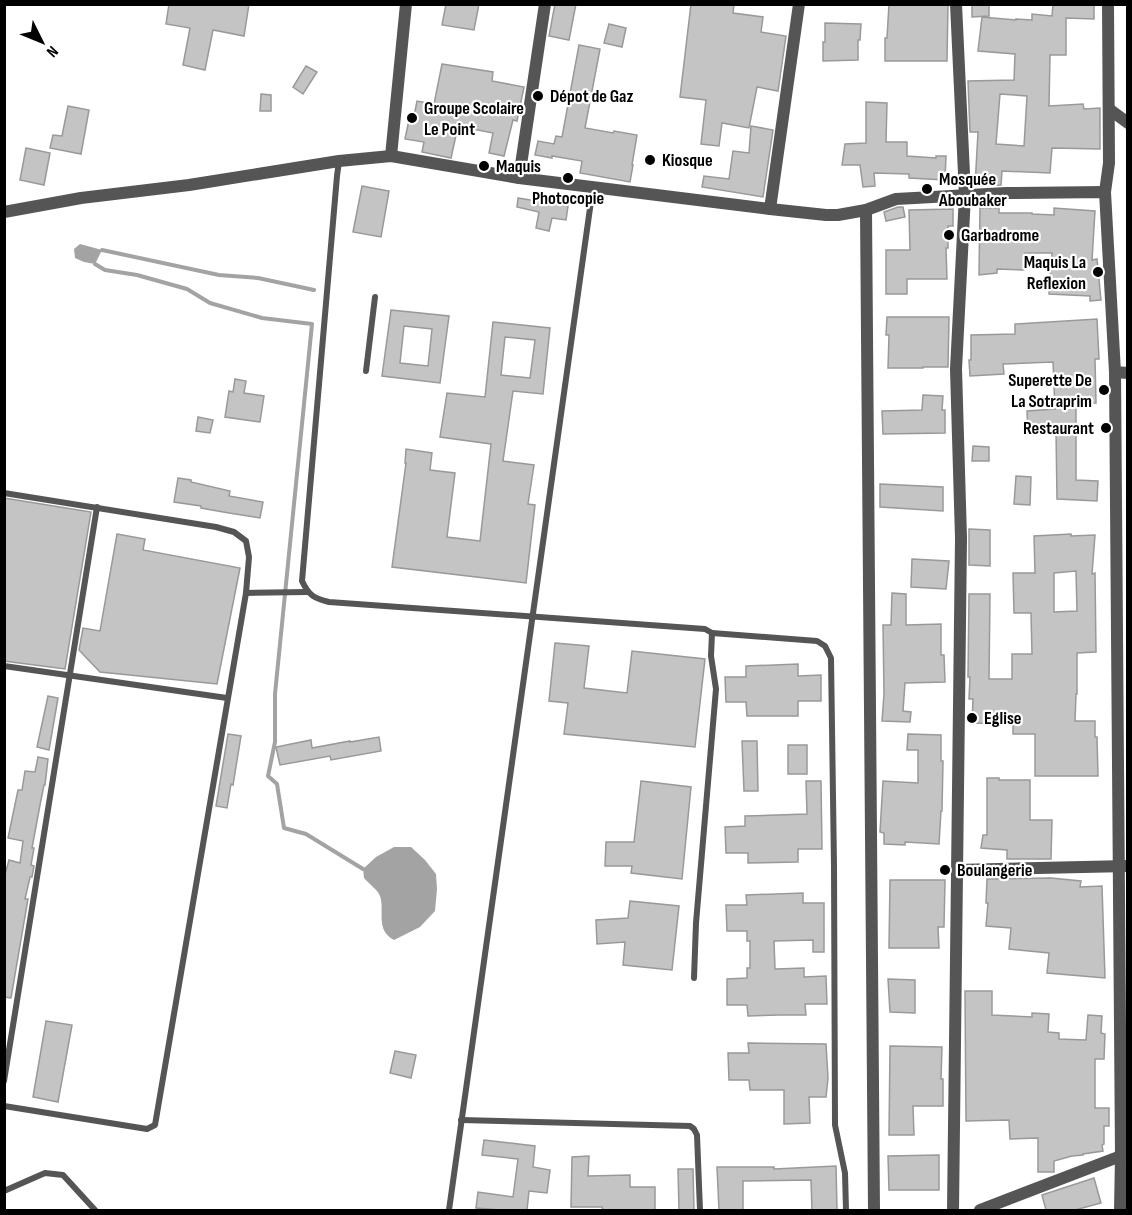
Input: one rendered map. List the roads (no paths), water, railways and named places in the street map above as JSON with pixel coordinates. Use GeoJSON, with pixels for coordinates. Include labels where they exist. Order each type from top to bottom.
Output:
{"type":"FeatureCollection","features":[{"type":"Feature","properties":{"kind":"street"},"geometry":{"type":"LineString","coordinates":[[391,156],[406,4]]}},
{"type":"Feature","properties":{"kind":"street"},"geometry":{"type":"LineString","coordinates":[[519,178],[545,4]]}},
{"type":"Feature","properties":{"kind":"street"},"geometry":{"type":"LineString","coordinates":[[770,210],[798,4]]}},
{"type":"Feature","properties":{"kind":"street"},"geometry":{"type":"LineString","coordinates":[[953,1210],[961,538],[956,369],[965,195],[956,4]]}},
{"type":"Feature","properties":{"kind":"street"},"geometry":{"type":"LineString","coordinates":[[1108,4],[1109,163],[1105,192],[1114,372],[1123,712],[1124,1155],[1120,1210]]}},
{"type":"Feature","properties":{"kind":"street"},"geometry":{"type":"LineString","coordinates":[[1109,109],[1128,123]]}},
{"type":"Feature","properties":{"kind":"street"},"geometry":{"type":"LineString","coordinates":[[4,212],[81,198],[189,185],[339,161],[391,156],[519,178],[770,210],[838,215],[866,210],[896,199],[1105,192]]}},
{"type":"Feature","properties":{"kind":"street"},"geometry":{"type":"LineString","coordinates":[[866,210],[874,1210]]}},
{"type":"Feature","properties":{"kind":"street"},"geometry":{"type":"LineString","coordinates":[[1114,372],[1128,372]]}},
{"type":"Feature","properties":{"kind":"street"},"geometry":{"type":"LineString","coordinates":[[957,870],[1123,866]]}},
{"type":"Feature","properties":{"kind":"street"},"geometry":{"type":"LineString","coordinates":[[980,1210],[1124,1155]]}},
{"type":"Feature","properties":{"kind":"lane"},"geometry":{"type":"LineString","coordinates":[[339,161],[302,581],[308,592],[318,599],[329,602],[705,629],[712,633],[817,641],[825,646],[831,658],[835,1125],[845,1173],[846,1210]]}},
{"type":"Feature","properties":{"kind":"lane"},"geometry":{"type":"LineString","coordinates":[[449,1210],[592,187]]}},
{"type":"Feature","properties":{"kind":"lane"},"geometry":{"type":"LineString","coordinates":[[366,371],[375,297]]}},
{"type":"Feature","properties":{"kind":"lane"},"geometry":{"type":"LineString","coordinates":[[4,493],[216,527],[234,532],[246,541],[249,557],[246,593],[155,1125],[147,1129],[4,1106]]}},
{"type":"Feature","properties":{"kind":"lane"},"geometry":{"type":"LineString","coordinates":[[4,1081],[97,507]]}},
{"type":"Feature","properties":{"kind":"lane"},"geometry":{"type":"LineString","coordinates":[[246,593],[308,592]]}},
{"type":"Feature","properties":{"kind":"lane"},"geometry":{"type":"LineString","coordinates":[[694,978],[696,923],[716,689],[711,656],[712,633]]}},
{"type":"Feature","properties":{"kind":"lane"},"geometry":{"type":"LineString","coordinates":[[4,666],[228,698]]}},
{"type":"Feature","properties":{"kind":"lane"},"geometry":{"type":"LineString","coordinates":[[682,1125],[686,1118]]}},
{"type":"Feature","properties":{"kind":"lane"},"geometry":{"type":"LineString","coordinates":[[461,1120],[690,1126],[698,1135],[700,1210]]}},
{"type":"Feature","properties":{"kind":"lane"},"geometry":{"type":"LineString","coordinates":[[4,1191],[45,1173],[63,1175],[95,1210]]}},
{"type":"Feature","properties":{"kind":"waterway"},"geometry":{"type":"LineString","coordinates":[[102,250],[219,275],[258,278],[314,290]]}},
{"type":"Feature","properties":{"kind":"waterway"},"geometry":{"type":"LineString","coordinates":[[95,264],[105,270],[137,275],[187,289],[210,303],[262,318],[312,324],[275,694],[275,742],[268,776],[277,784],[284,828],[306,834],[363,869]]}},
{"type":"Feature","properties":{"kind":"place","name":"Dépot de Gaz"},"geometry":{"type":"Point","coordinates":[538,96]}},
{"type":"Feature","properties":{"kind":"place","name":"Groupe Scolaire Le Point"},"geometry":{"type":"Point","coordinates":[412,118]}},
{"type":"Feature","properties":{"kind":"place","name":"Kiosque"},"geometry":{"type":"Point","coordinates":[650,160]}},
{"type":"Feature","properties":{"kind":"place","name":"Maquis"},"geometry":{"type":"Point","coordinates":[484,166]}},
{"type":"Feature","properties":{"kind":"place","name":"Photocopie"},"geometry":{"type":"Point","coordinates":[568,178]}},
{"type":"Feature","properties":{"kind":"place","name":"Mosquée Aboubaker"},"geometry":{"type":"Point","coordinates":[927,189]}},
{"type":"Feature","properties":{"kind":"place","name":"Garbadrome"},"geometry":{"type":"Point","coordinates":[949,235]}},
{"type":"Feature","properties":{"kind":"place","name":"Maquis La Reflexion"},"geometry":{"type":"Point","coordinates":[1098,272]}},
{"type":"Feature","properties":{"kind":"place","name":"Superette De La Sotraprim"},"geometry":{"type":"Point","coordinates":[1104,390]}},
{"type":"Feature","properties":{"kind":"place","name":"Restaurant"},"geometry":{"type":"Point","coordinates":[1106,428]}},
{"type":"Feature","properties":{"kind":"place","name":"Eglise"},"geometry":{"type":"Point","coordinates":[972,718]}},
{"type":"Feature","properties":{"kind":"place","name":"Boulangerie"},"geometry":{"type":"Point","coordinates":[945,870]}}]}
